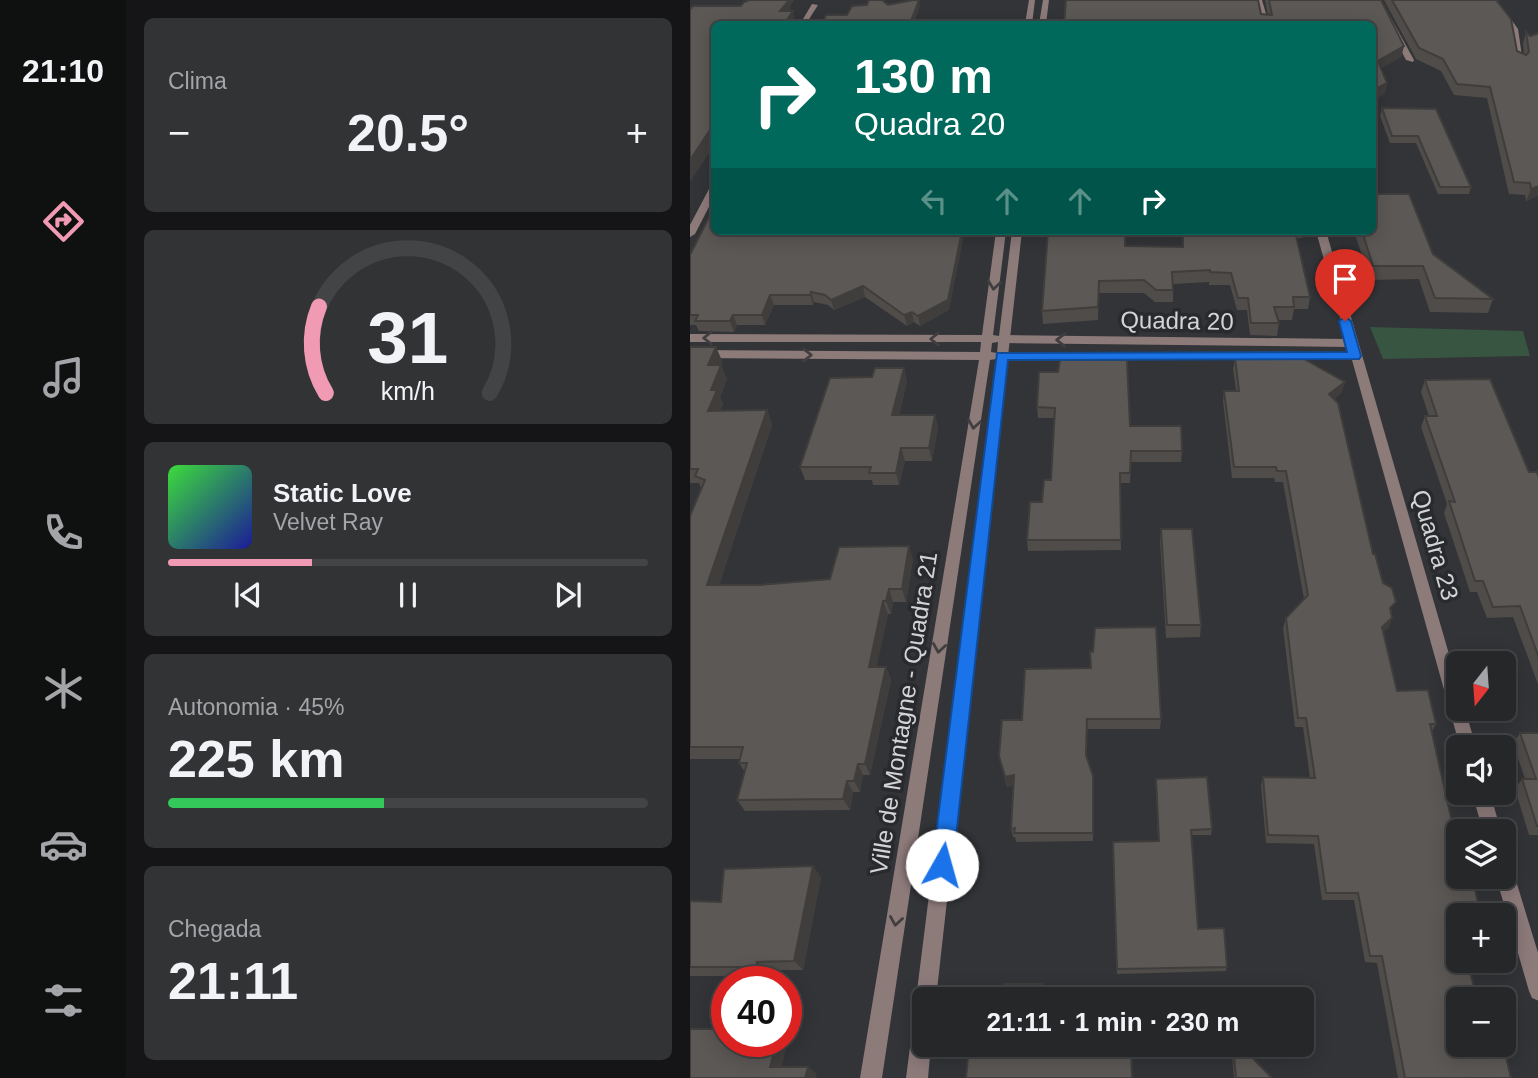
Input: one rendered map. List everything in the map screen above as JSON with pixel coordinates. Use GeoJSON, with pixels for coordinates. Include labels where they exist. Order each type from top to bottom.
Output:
{"type":"FeatureCollection","features":[{"type":"Feature","properties":{"kind":"street"},"geometry":{"type":"LineString","coordinates":[[1029,21],[1032,0]]}},
{"type":"Feature","properties":{"kind":"street"},"geometry":{"type":"LineString","coordinates":[[1043,21],[1046,0]]}},
{"type":"Feature","properties":{"kind":"street"},"geometry":{"type":"LineString","coordinates":[[1259,0],[1265,21]]}},
{"type":"Feature","properties":{"kind":"street"},"geometry":{"type":"LineString","coordinates":[[1378,0],[1409,60]]}},
{"type":"Feature","properties":{"kind":"street"},"geometry":{"type":"LineString","coordinates":[[1494,0],[1514,29],[1520,61]]}},
{"type":"Feature","properties":{"kind":"street"},"geometry":{"type":"LineString","coordinates":[[805,21],[814,5]]}},
{"type":"Feature","properties":{"kind":"street"},"geometry":{"type":"LineString","coordinates":[[690,234],[711,194]]}},
{"type":"Feature","properties":{"kind":"street"},"geometry":{"type":"LineString","coordinates":[[927,987],[1001,235]]}},
{"type":"Feature","properties":{"kind":"street"},"geometry":{"type":"LineString","coordinates":[[690,354],[991,350],[1004,339],[1017,235]]}},
{"type":"Feature","properties":{"kind":"street","name":"Quadra 23"},"geometry":{"type":"LineString","coordinates":[[1322,235],[1465,735]]}},
{"type":"Feature","properties":{"kind":"street"},"geometry":{"type":"LineString","coordinates":[[690,338],[991,350]]}},
{"type":"Feature","properties":{"kind":"street","name":"Quadra 20"},"geometry":{"type":"LineString","coordinates":[[1004,339],[1353,350]]}},
{"type":"Feature","properties":{"kind":"street","name":"Quadra 20"},"geometry":{"type":"LineString","coordinates":[[991,350],[1353,350]]}},
{"type":"Feature","properties":{"kind":"street","name":"Ville de Montagne - Quadra 21"},"geometry":{"type":"LineString","coordinates":[[871,1078],[991,350]]}},
{"type":"Feature","properties":{"kind":"street"},"geometry":{"type":"LineString","coordinates":[[1509,889],[1539,990]]}},
{"type":"Feature","properties":{"kind":"street"},"geometry":{"type":"LineString","coordinates":[[917,1078],[919,1057]]}},
{"type":"Feature","properties":{"kind":"green space"},"geometry":{"type":"Polygon","coordinates":[[[1370,327],[1523,331],[1530,356],[1383,359],[1370,327]]]}},
{"type":"Feature","properties":{"kind":"building"},"geometry":{"type":"Polygon","coordinates":[[[789,0],[780,11],[793,11],[786,21],[711,21],[711,128],[690,160],[690,10],[693,6],[741,6],[744,2],[789,0]]]}},
{"type":"Feature","properties":{"kind":"building"},"geometry":{"type":"Polygon","coordinates":[[[869,0],[882,0],[888,5],[919,0],[911,21],[823,21],[826,15],[847,15],[852,6],[867,5],[869,0]]]}},
{"type":"Feature","properties":{"kind":"building"},"geometry":{"type":"Polygon","coordinates":[[[1066,0],[1258,0],[1261,14],[1272,15],[1269,0],[1381,0],[1404,46],[1378,61],[1387,83],[1376,89],[1376,21],[1064,21],[1066,0]]]}},
{"type":"Feature","properties":{"kind":"building"},"geometry":{"type":"Polygon","coordinates":[[[1392,0],[1496,0],[1511,19],[1517,51],[1526,55],[1529,52],[1526,32],[1530,36],[1539,33],[1539,186],[1531,189],[1530,183],[1514,182],[1490,87],[1457,84],[1443,59],[1419,48],[1392,0]]]}},
{"type":"Feature","properties":{"kind":"building"},"geometry":{"type":"Polygon","coordinates":[[[1382,108],[1436,109],[1471,187],[1440,187],[1418,136],[1392,136],[1382,108]]]}},
{"type":"Feature","properties":{"kind":"building"},"geometry":{"type":"Polygon","coordinates":[[[1376,194],[1409,194],[1433,254],[1493,299],[1435,298],[1423,266],[1373,266],[1363,235],[1376,235],[1376,194]]]}},
{"type":"Feature","properties":{"kind":"building"},"geometry":{"type":"Polygon","coordinates":[[[711,213],[711,235],[961,235],[948,300],[918,316],[912,312],[904,315],[863,286],[831,300],[825,295],[811,292],[810,295],[770,295],[762,315],[733,315],[730,321],[695,321],[698,315],[690,315],[690,255],[711,213]]]}},
{"type":"Feature","properties":{"kind":"building"},"geometry":{"type":"Polygon","coordinates":[[[1048,235],[1125,235],[1125,246],[1183,247],[1183,235],[1296,235],[1310,297],[1293,297],[1294,307],[1274,307],[1279,323],[1251,323],[1248,298],[1238,298],[1231,273],[1210,270],[1172,272],[1173,290],[1156,290],[1144,280],[1099,281],[1098,307],[1042,311],[1048,235]]]}},
{"type":"Feature","properties":{"kind":"building"},"geometry":{"type":"Polygon","coordinates":[[[690,347],[716,347],[708,365],[721,365],[711,390],[717,390],[708,411],[767,410],[707,585],[760,585],[830,579],[839,547],[909,546],[902,589],[889,589],[886,601],[883,601],[869,667],[886,667],[865,764],[858,764],[854,781],[847,781],[843,799],[737,800],[747,763],[739,763],[743,747],[690,747],[690,516],[705,480],[695,476],[698,469],[690,469],[690,347]]]}},
{"type":"Feature","properties":{"kind":"building"},"geometry":{"type":"Polygon","coordinates":[[[1254,352],[1287,352],[1289,359],[1304,359],[1345,382],[1329,394],[1338,403],[1373,554],[1383,583],[1392,588],[1396,602],[1390,608],[1392,618],[1382,627],[1397,691],[1428,690],[1436,724],[1430,724],[1446,805],[1451,819],[1446,819],[1446,889],[1475,889],[1478,903],[1446,903],[1446,973],[1470,973],[1474,987],[1446,987],[1446,1057],[1506,1057],[1511,1078],[1405,1078],[1382,956],[1370,956],[1358,893],[1326,893],[1318,836],[1268,835],[1263,777],[1315,778],[1306,718],[1298,718],[1286,618],[1308,595],[1286,471],[1277,471],[1276,467],[1234,467],[1224,391],[1239,391],[1235,358],[1255,358],[1254,352]]]}},
{"type":"Feature","properties":{"kind":"building"},"geometry":{"type":"Polygon","coordinates":[[[1060,360],[1127,360],[1130,426],[1181,426],[1182,451],[1131,451],[1130,473],[1120,473],[1121,540],[1027,540],[1030,502],[1042,502],[1044,480],[1051,480],[1055,408],[1037,407],[1039,372],[1058,372],[1060,360]]]}},
{"type":"Feature","properties":{"kind":"building"},"geometry":{"type":"Polygon","coordinates":[[[875,368],[904,368],[892,415],[935,415],[929,448],[901,448],[896,473],[869,473],[871,467],[800,467],[830,378],[872,377],[875,368]]]}},
{"type":"Feature","properties":{"kind":"building"},"geometry":{"type":"Polygon","coordinates":[[[1490,379],[1529,472],[1537,472],[1539,478],[1539,658],[1520,606],[1493,607],[1483,581],[1475,581],[1449,501],[1455,502],[1425,416],[1437,416],[1425,380],[1490,379]]]}},
{"type":"Feature","properties":{"kind":"building"},"geometry":{"type":"Polygon","coordinates":[[[1161,529],[1192,529],[1201,625],[1167,625],[1161,529]]]}},
{"type":"Feature","properties":{"kind":"building"},"geometry":{"type":"Polygon","coordinates":[[[1156,627],[1161,719],[1087,719],[1086,755],[1093,776],[1093,833],[1014,833],[1015,828],[1011,829],[1014,775],[1005,777],[999,756],[1002,720],[1022,720],[1025,669],[1091,668],[1090,651],[1093,652],[1095,628],[1156,627]]]}},
{"type":"Feature","properties":{"kind":"building"},"geometry":{"type":"Polygon","coordinates":[[[1520,733],[1539,733],[1539,826],[1522,779],[1536,779],[1520,733]]]}},
{"type":"Feature","properties":{"kind":"building"},"geometry":{"type":"Polygon","coordinates":[[[1207,777],[1212,829],[1191,830],[1198,929],[1224,928],[1227,967],[1117,969],[1113,842],[1159,841],[1156,779],[1207,777]]]}},
{"type":"Feature","properties":{"kind":"building"},"geometry":{"type":"Polygon","coordinates":[[[813,866],[794,961],[757,962],[756,966],[690,967],[690,901],[721,902],[724,869],[813,866]]]}},
{"type":"Feature","properties":{"kind":"building"},"geometry":{"type":"Polygon","coordinates":[[[1004,984],[1042,984],[1042,987],[1004,987],[1004,984]]]}},
{"type":"Feature","properties":{"kind":"building"},"geometry":{"type":"Polygon","coordinates":[[[690,1029],[711,1029],[711,1057],[773,1057],[770,1067],[808,1067],[805,1078],[690,1078],[690,1029]]]}},
{"type":"Feature","properties":{"kind":"building"},"geometry":{"type":"Polygon","coordinates":[[[968,1057],[1131,1057],[1132,1078],[966,1078],[968,1057]]]}},
{"type":"Feature","properties":{"kind":"building"},"geometry":{"type":"Polygon","coordinates":[[[1234,1057],[1252,1057],[1272,1078],[1236,1078],[1234,1057]]]}},
{"type":"Feature","properties":{"kind":"route"},"geometry":{"type":"LineString","coordinates":[[942,865],[1002,356],[1354,356],[1345,321]]}}]}
